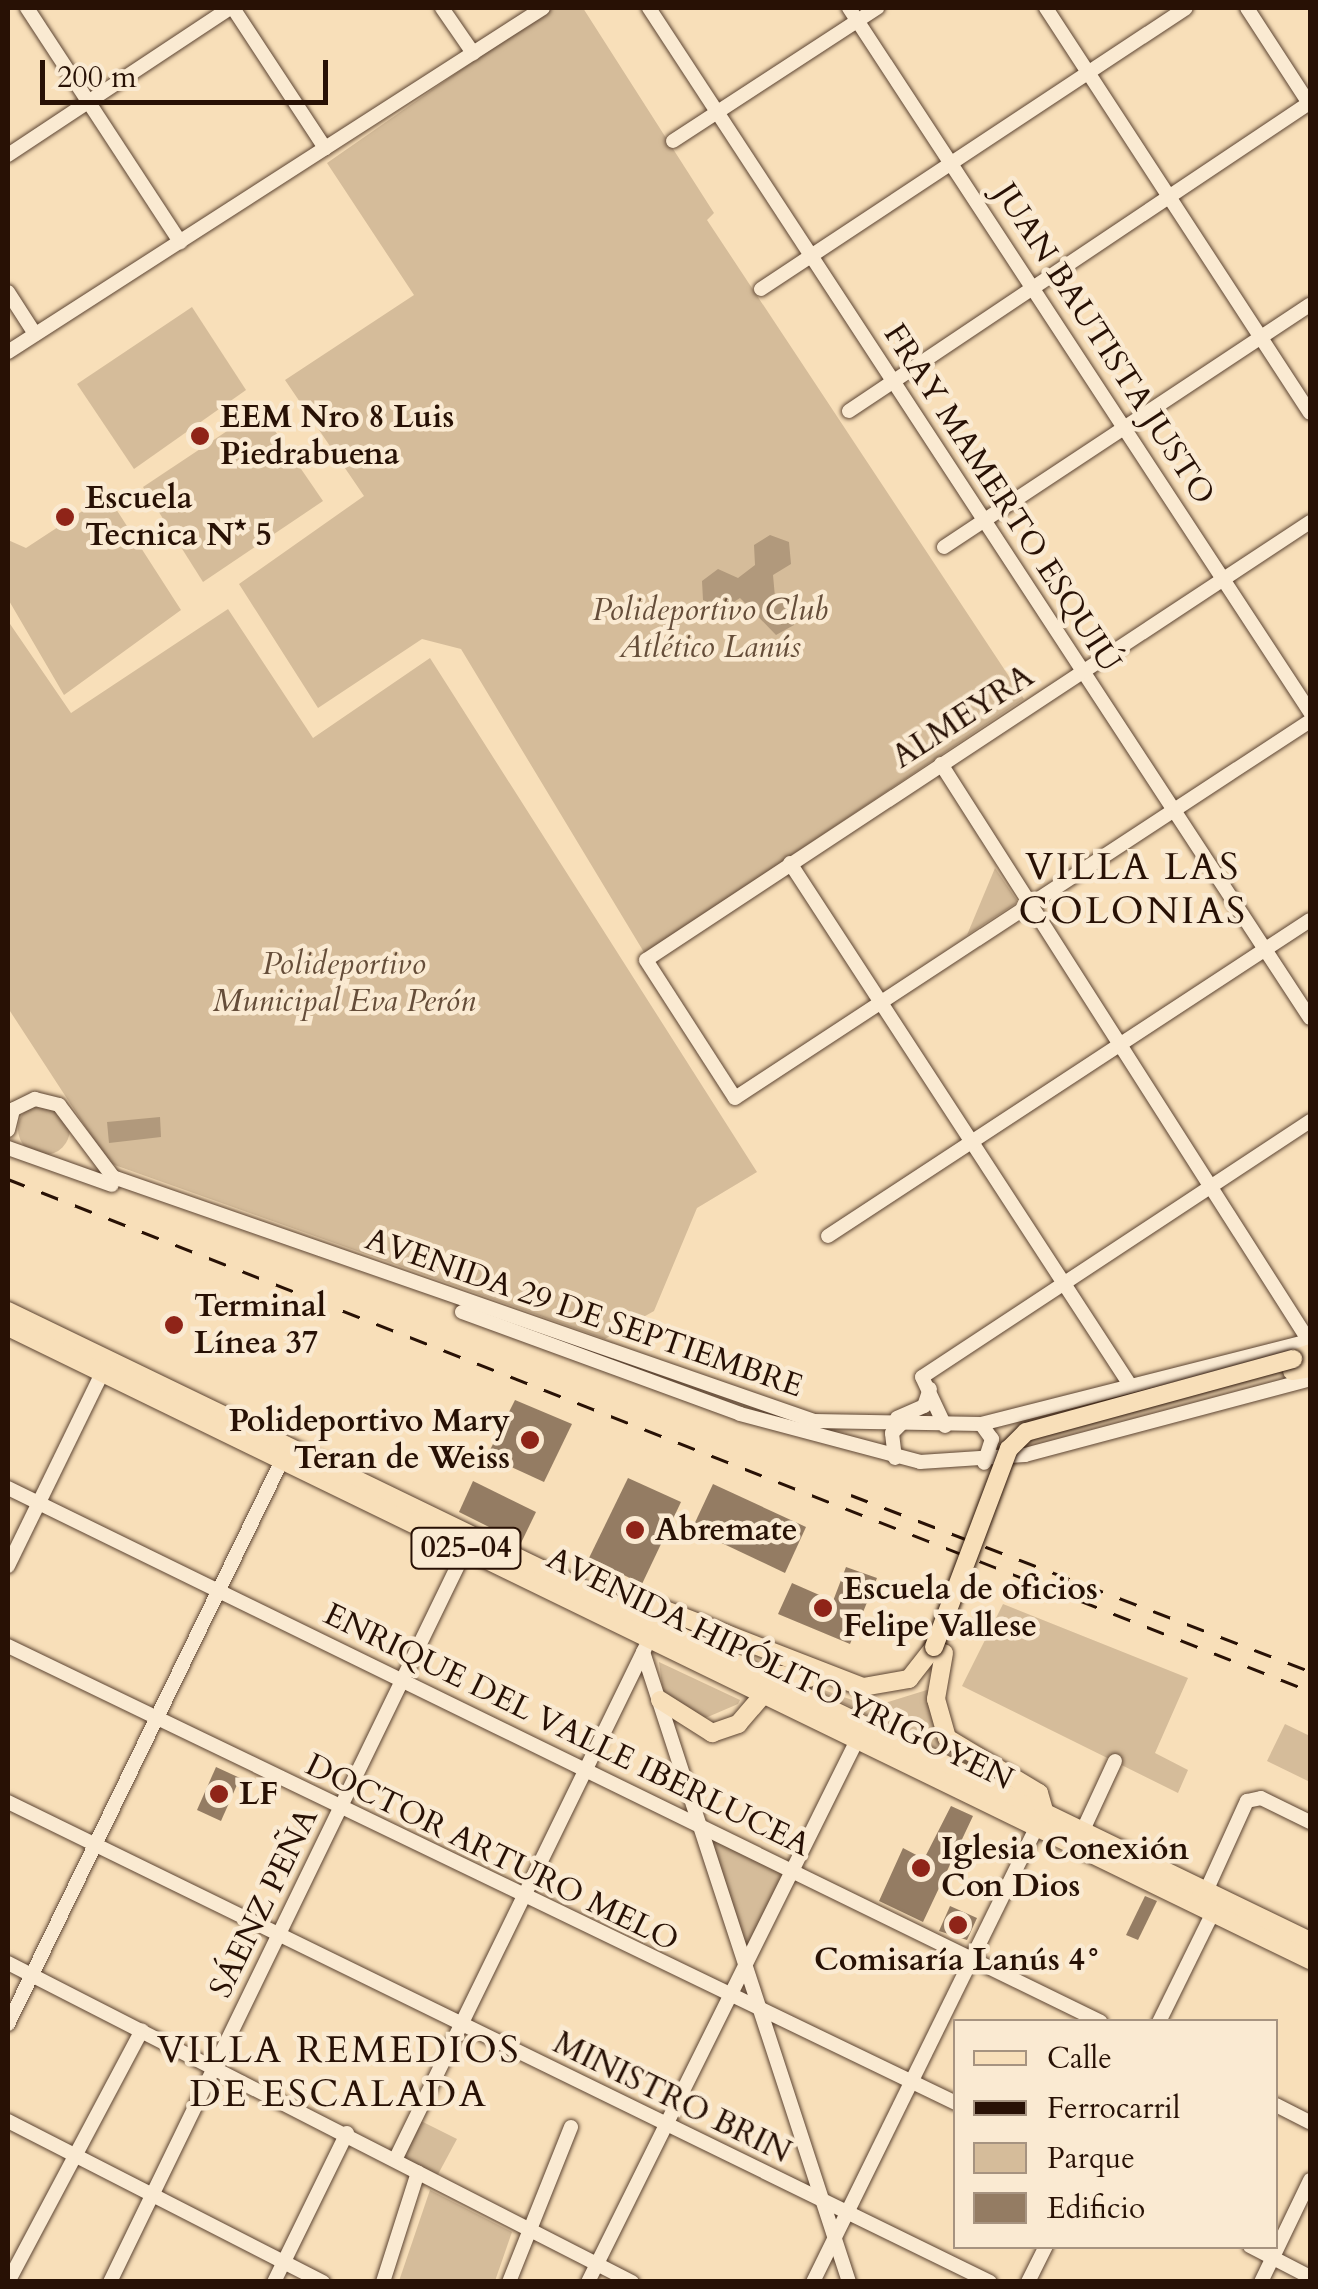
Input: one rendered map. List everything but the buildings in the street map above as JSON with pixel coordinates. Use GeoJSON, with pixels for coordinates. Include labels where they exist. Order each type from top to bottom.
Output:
{"type":"FeatureCollection","features":[{"type":"Feature","properties":{"kind":"main road","name":"AVENIDA HIPÓLITO YRIGOYEN"},"geometry":{"type":"LineString","coordinates":[[8,1310],[106,1367]]}},
{"type":"Feature","properties":{"kind":"main road","name":"AVENIDA HIPÓLITO YRIGOYEN"},"geometry":{"type":"LineString","coordinates":[[8,1327],[106,1367],[626,1610],[651,1640]]}},
{"type":"Feature","properties":{"kind":"main road"},"geometry":{"type":"LineString","coordinates":[[1040,1820],[1039,1793],[947,1738],[936,1699],[944,1653],[1029,1442],[1304,1355]]}},
{"type":"Feature","properties":{"kind":"main road"},"geometry":{"type":"LineString","coordinates":[[796,1668],[878,1689],[921,1669],[1009,1449],[1034,1426],[1304,1355]]}},
{"type":"Feature","properties":{"kind":"main road","name":"AVENIDA HIPÓLITO YRIGOYEN"},"geometry":{"type":"LineString","coordinates":[[285,1453],[651,1640],[773,1692],[1210,1901],[1310,1941]]}},
{"type":"Feature","properties":{"kind":"main road"},"geometry":{"type":"LineString","coordinates":[[626,1610],[676,1613],[796,1668],[886,1698],[924,1678],[944,1653]]}},
{"type":"Feature","properties":{"kind":"main road"},"geometry":{"type":"LineString","coordinates":[[660,1700],[704,1732],[738,1724],[796,1668]]}},
{"type":"Feature","properties":{"kind":"main road","name":"AVENIDA HIPÓLITO YRIGOYEN"},"geometry":{"type":"LineString","coordinates":[[773,1692],[857,1740],[1040,1820],[1082,1830],[1310,1960]]}},
{"type":"Feature","properties":{"kind":"street"},"geometry":{"type":"LineString","coordinates":[[28,8],[180,242]]}},
{"type":"Feature","properties":{"kind":"street"},"geometry":{"type":"LineString","coordinates":[[8,154],[232,8],[325,148]]}},
{"type":"Feature","properties":{"kind":"street"},"geometry":{"type":"LineString","coordinates":[[442,8],[473,54]]}},
{"type":"Feature","properties":{"kind":"street"},"geometry":{"type":"LineString","coordinates":[[8,352],[543,8]]}},
{"type":"Feature","properties":{"kind":"street","name":"FRAY MAMERTO ESQUIÚ"},"geometry":{"type":"LineString","coordinates":[[649,8],[1310,1018]]}},
{"type":"Feature","properties":{"kind":"street"},"geometry":{"type":"LineString","coordinates":[[673,142],[853,14],[877,8]]}},
{"type":"Feature","properties":{"kind":"street"},"geometry":{"type":"LineString","coordinates":[[1046,8],[1310,412]]}},
{"type":"Feature","properties":{"kind":"street"},"geometry":{"type":"LineString","coordinates":[[761,290],[1186,8]]}},
{"type":"Feature","properties":{"kind":"street"},"geometry":{"type":"LineString","coordinates":[[849,412],[1310,104],[1247,8]]}},
{"type":"Feature","properties":{"kind":"street","name":"JUAN BAUTISTA JUSTO"},"geometry":{"type":"LineString","coordinates":[[853,14],[1310,712]]}},
{"type":"Feature","properties":{"kind":"street"},"geometry":{"type":"LineString","coordinates":[[1296,83],[1310,74]]}},
{"type":"Feature","properties":{"kind":"street"},"geometry":{"type":"LineString","coordinates":[[8,292],[35,334]]}},
{"type":"Feature","properties":{"kind":"street"},"geometry":{"type":"LineString","coordinates":[[944,546],[1310,305]]}},
{"type":"Feature","properties":{"kind":"street","name":"ALMEYRA"},"geometry":{"type":"LineString","coordinates":[[881,1002],[735,1098],[646,960],[1310,522]]}},
{"type":"Feature","properties":{"kind":"street"},"geometry":{"type":"LineString","coordinates":[[881,1002],[1310,720]]}},
{"type":"Feature","properties":{"kind":"street"},"geometry":{"type":"LineString","coordinates":[[941,764],[1213,1184],[1304,1355]]}},
{"type":"Feature","properties":{"kind":"street"},"geometry":{"type":"LineString","coordinates":[[790,863],[1130,1385]]}},
{"type":"Feature","properties":{"kind":"street"},"geometry":{"type":"LineString","coordinates":[[828,1236],[1310,920]]}},
{"type":"Feature","properties":{"kind":"street","name":"AVENIDA 29 DE SEPTIEMBRE"},"geometry":{"type":"LineString","coordinates":[[10,1111],[40,1098],[69,1110],[93,1163],[113,1177],[644,1369],[814,1421],[901,1419],[945,1426],[981,1424],[1130,1385],[1304,1355]]}},
{"type":"Feature","properties":{"kind":"street"},"geometry":{"type":"LineString","coordinates":[[10,1111],[11,1150]]}},
{"type":"Feature","properties":{"kind":"street"},"geometry":{"type":"LineString","coordinates":[[895,1458],[892,1432],[901,1419],[924,1406],[926,1382],[1064,1284],[1310,1122]]}},
{"type":"Feature","properties":{"kind":"street"},"geometry":{"type":"LineString","coordinates":[[59,1166],[76,1152],[81,1132]]}},
{"type":"Feature","properties":{"kind":"street","name":"AVENIDA 29 DE SEPTIEMBRE"},"geometry":{"type":"LineString","coordinates":[[11,1150],[644,1381],[895,1458],[984,1463],[1310,1379]]}},
{"type":"Feature","properties":{"kind":"street"},"geometry":{"type":"LineString","coordinates":[[8,1566],[106,1367]]}},
{"type":"Feature","properties":{"kind":"street"},"geometry":{"type":"LineString","coordinates":[[926,1382],[945,1426]]}},
{"type":"Feature","properties":{"kind":"street"},"geometry":{"type":"LineString","coordinates":[[981,1424],[992,1439],[984,1463]]}},
{"type":"Feature","properties":{"kind":"street"},"geometry":{"type":"LineString","coordinates":[[8,2024],[285,1453]]}},
{"type":"Feature","properties":{"kind":"street","name":"ENRIQUE DEL VALLE IBERLUCEA"},"geometry":{"type":"LineString","coordinates":[[8,1488],[1096,2019]]}},
{"type":"Feature","properties":{"kind":"street","name":"SÁENZ PEÑA"},"geometry":{"type":"LineString","coordinates":[[110,2282],[466,1548]]}},
{"type":"Feature","properties":{"kind":"street"},"geometry":{"type":"LineString","coordinates":[[394,2160],[651,1640],[676,1613]]}},
{"type":"Feature","properties":{"kind":"street"},"geometry":{"type":"LineString","coordinates":[[651,1640],[660,1700],[696,1824],[743,1966],[764,2015],[849,2282]]}},
{"type":"Feature","properties":{"kind":"street","name":"DOCTOR ARTURO MELO"},"geometry":{"type":"LineString","coordinates":[[8,1646],[522,1899],[953,2102]]}},
{"type":"Feature","properties":{"kind":"street"},"geometry":{"type":"LineString","coordinates":[[588,2282],[857,1740]]}},
{"type":"Feature","properties":{"kind":"street"},"geometry":{"type":"LineString","coordinates":[[1082,1830],[1115,1761]]}},
{"type":"Feature","properties":{"kind":"street"},"geometry":{"type":"LineString","coordinates":[[1160,2019],[1247,1801],[1261,1798],[1310,1822]]}},
{"type":"Feature","properties":{"kind":"street","name":"MINISTRO BRIN"},"geometry":{"type":"LineString","coordinates":[[8,1802],[990,2282]]}},
{"type":"Feature","properties":{"kind":"street"},"geometry":{"type":"LineString","coordinates":[[813,2282],[1040,1820]]}},
{"type":"Feature","properties":{"kind":"street"},"geometry":{"type":"LineString","coordinates":[[8,1963],[347,2132],[632,2282]]}},
{"type":"Feature","properties":{"kind":"street"},"geometry":{"type":"LineString","coordinates":[[10,2280],[70,2153],[142,2030]]}},
{"type":"Feature","properties":{"kind":"street"},"geometry":{"type":"LineString","coordinates":[[1278,2106],[1310,2122]]}},
{"type":"Feature","properties":{"kind":"street"},"geometry":{"type":"LineString","coordinates":[[8,2120],[323,2282]]}},
{"type":"Feature","properties":{"kind":"street"},"geometry":{"type":"LineString","coordinates":[[508,2282],[526,2229],[571,2127]]}},
{"type":"Feature","properties":{"kind":"street"},"geometry":{"type":"LineString","coordinates":[[274,2282],[347,2132]]}},
{"type":"Feature","properties":{"kind":"street"},"geometry":{"type":"LineString","coordinates":[[383,2282],[418,2172]]}},
{"type":"Feature","properties":{"kind":"street"},"geometry":{"type":"LineString","coordinates":[[1278,2247],[1310,2180]]}},
{"type":"Feature","properties":{"kind":"street"},"geometry":{"type":"LineString","coordinates":[[1028,2282],[1044,2249]]}},
{"type":"Feature","properties":{"kind":"street"},"geometry":{"type":"LineString","coordinates":[[1256,2249],[1310,2277]]}},
{"type":"Feature","properties":{"kind":"street"},"geometry":{"type":"LineString","coordinates":[[1262,2282],[1277,2249]]}},
{"type":"Feature","properties":{"kind":"green space","name":"Polideportivo Club Atlético Lanús"},"geometry":{"type":"Polygon","coordinates":[[[550,8],[583,8],[714,213],[707,220],[1024,699],[645,954],[461,649],[422,639],[318,708],[239,584],[364,496],[285,380],[414,295],[327,163],[550,8]]]}},
{"type":"Feature","properties":{"kind":"green space"},"geometry":{"type":"Polygon","coordinates":[[[192,307],[246,390],[134,469],[77,384],[192,307]]]}},
{"type":"Feature","properties":{"kind":"green space"},"geometry":{"type":"Polygon","coordinates":[[[260,409],[323,501],[203,582],[143,487],[260,409]]]}},
{"type":"Feature","properties":{"kind":"green space"},"geometry":{"type":"Polygon","coordinates":[[[107,495],[181,610],[64,695],[8,599],[8,540],[26,548],[107,495]]]}},
{"type":"Feature","properties":{"kind":"green space","name":"Polideportivo Municipal Eva Perón"},"geometry":{"type":"Polygon","coordinates":[[[228,609],[313,738],[430,658],[757,1172],[697,1208],[654,1311],[605,1339],[109,1163],[8,1008],[8,621],[71,713],[228,609]]]}},
{"type":"Feature","properties":{"kind":"green space"},"geometry":{"type":"Polygon","coordinates":[[[995,868],[1018,902],[967,935],[995,868]]]}},
{"type":"Feature","properties":{"kind":"green space"},"geometry":{"type":"Polygon","coordinates":[[[44,1103],[62,1111],[70,1129],[62,1147],[44,1155],[26,1147],[18,1129],[26,1111],[44,1103]]]}},
{"type":"Feature","properties":{"kind":"green space"},"geometry":{"type":"Polygon","coordinates":[[[1003,1604],[1188,1678],[1155,1753],[1188,1770],[1178,1793],[962,1686],[1003,1604]]]}},
{"type":"Feature","properties":{"kind":"green space"},"geometry":{"type":"Polygon","coordinates":[[[659,1662],[740,1700],[738,1704],[703,1719],[663,1693],[659,1662]]]}},
{"type":"Feature","properties":{"kind":"green space"},"geometry":{"type":"Polygon","coordinates":[[[798,1681],[872,1707],[930,1689],[946,1744],[1002,1781],[798,1681]]]}},
{"type":"Feature","properties":{"kind":"green space"},"geometry":{"type":"Polygon","coordinates":[[[1285,1724],[1310,1736],[1310,1782],[1267,1761],[1285,1724]]]}},
{"type":"Feature","properties":{"kind":"green space"},"geometry":{"type":"Polygon","coordinates":[[[708,1836],[784,1873],[746,1948],[708,1836]]]}},
{"type":"Feature","properties":{"kind":"green space"},"geometry":{"type":"Polygon","coordinates":[[[417,2119],[457,2139],[436,2178],[399,2157],[417,2119]]]}},
{"type":"Feature","properties":{"kind":"green space"},"geometry":{"type":"Polygon","coordinates":[[[430,2190],[512,2232],[495,2281],[399,2281],[430,2190]]]}},
{"type":"Feature","properties":{"kind":"shaded area"},"geometry":{"type":"Polygon","coordinates":[[[770,535],[789,542],[791,564],[773,575],[775,597],[794,605],[794,625],[776,635],[740,598],[723,609],[703,600],[702,581],[718,569],[738,578],[755,565],[754,545],[770,535]]]}},
{"type":"Feature","properties":{"kind":"shaded area"},"geometry":{"type":"Polygon","coordinates":[[[160,1117],[161,1137],[109,1143],[107,1122],[160,1117]]]}},
{"type":"Feature","properties":{"kind":"railway"},"geometry":{"type":"LineString","coordinates":[[8,1179],[1310,1691]]}},
{"type":"Feature","properties":{"kind":"railway"},"geometry":{"type":"LineString","coordinates":[[851,1495],[1310,1671]]}},
{"type":"Feature","properties":{"kind":"place","name":"EEM Nro 8 Luis Piedrabuena"},"geometry":{"type":"Point","coordinates":[200,436]}},
{"type":"Feature","properties":{"kind":"place","name":"Escuela Tecnica N* 5"},"geometry":{"type":"Point","coordinates":[65,517]}},
{"type":"Feature","properties":{"kind":"place","name":"Terminal Línea 37"},"geometry":{"type":"Point","coordinates":[174,1325]}},
{"type":"Feature","properties":{"kind":"place","name":"Polideportivo Mary Teran de Weiss"},"geometry":{"type":"Point","coordinates":[530,1440]}},
{"type":"Feature","properties":{"kind":"place","name":"Abremate"},"geometry":{"type":"Point","coordinates":[635,1530]}},
{"type":"Feature","properties":{"kind":"place","name":"Escuela de oficios Felipe Vallese"},"geometry":{"type":"Point","coordinates":[823,1608]}},
{"type":"Feature","properties":{"kind":"place","name":"LF"},"geometry":{"type":"Point","coordinates":[219,1794]}},
{"type":"Feature","properties":{"kind":"place","name":"Iglesia Conexión Con Dios"},"geometry":{"type":"Point","coordinates":[921,1868]}},
{"type":"Feature","properties":{"kind":"place","name":"Comisaría Lanús 4°"},"geometry":{"type":"Point","coordinates":[958,1925]}},
{"type":"Feature","properties":{"kind":"district","name":"VILLA LAS COLONIAS"},"geometry":{"type":"Point","coordinates":[1133,890]}},
{"type":"Feature","properties":{"kind":"district","name":"VILLA REMEDIOS DE ESCALADA"},"geometry":{"type":"Point","coordinates":[339,2073]}}]}
